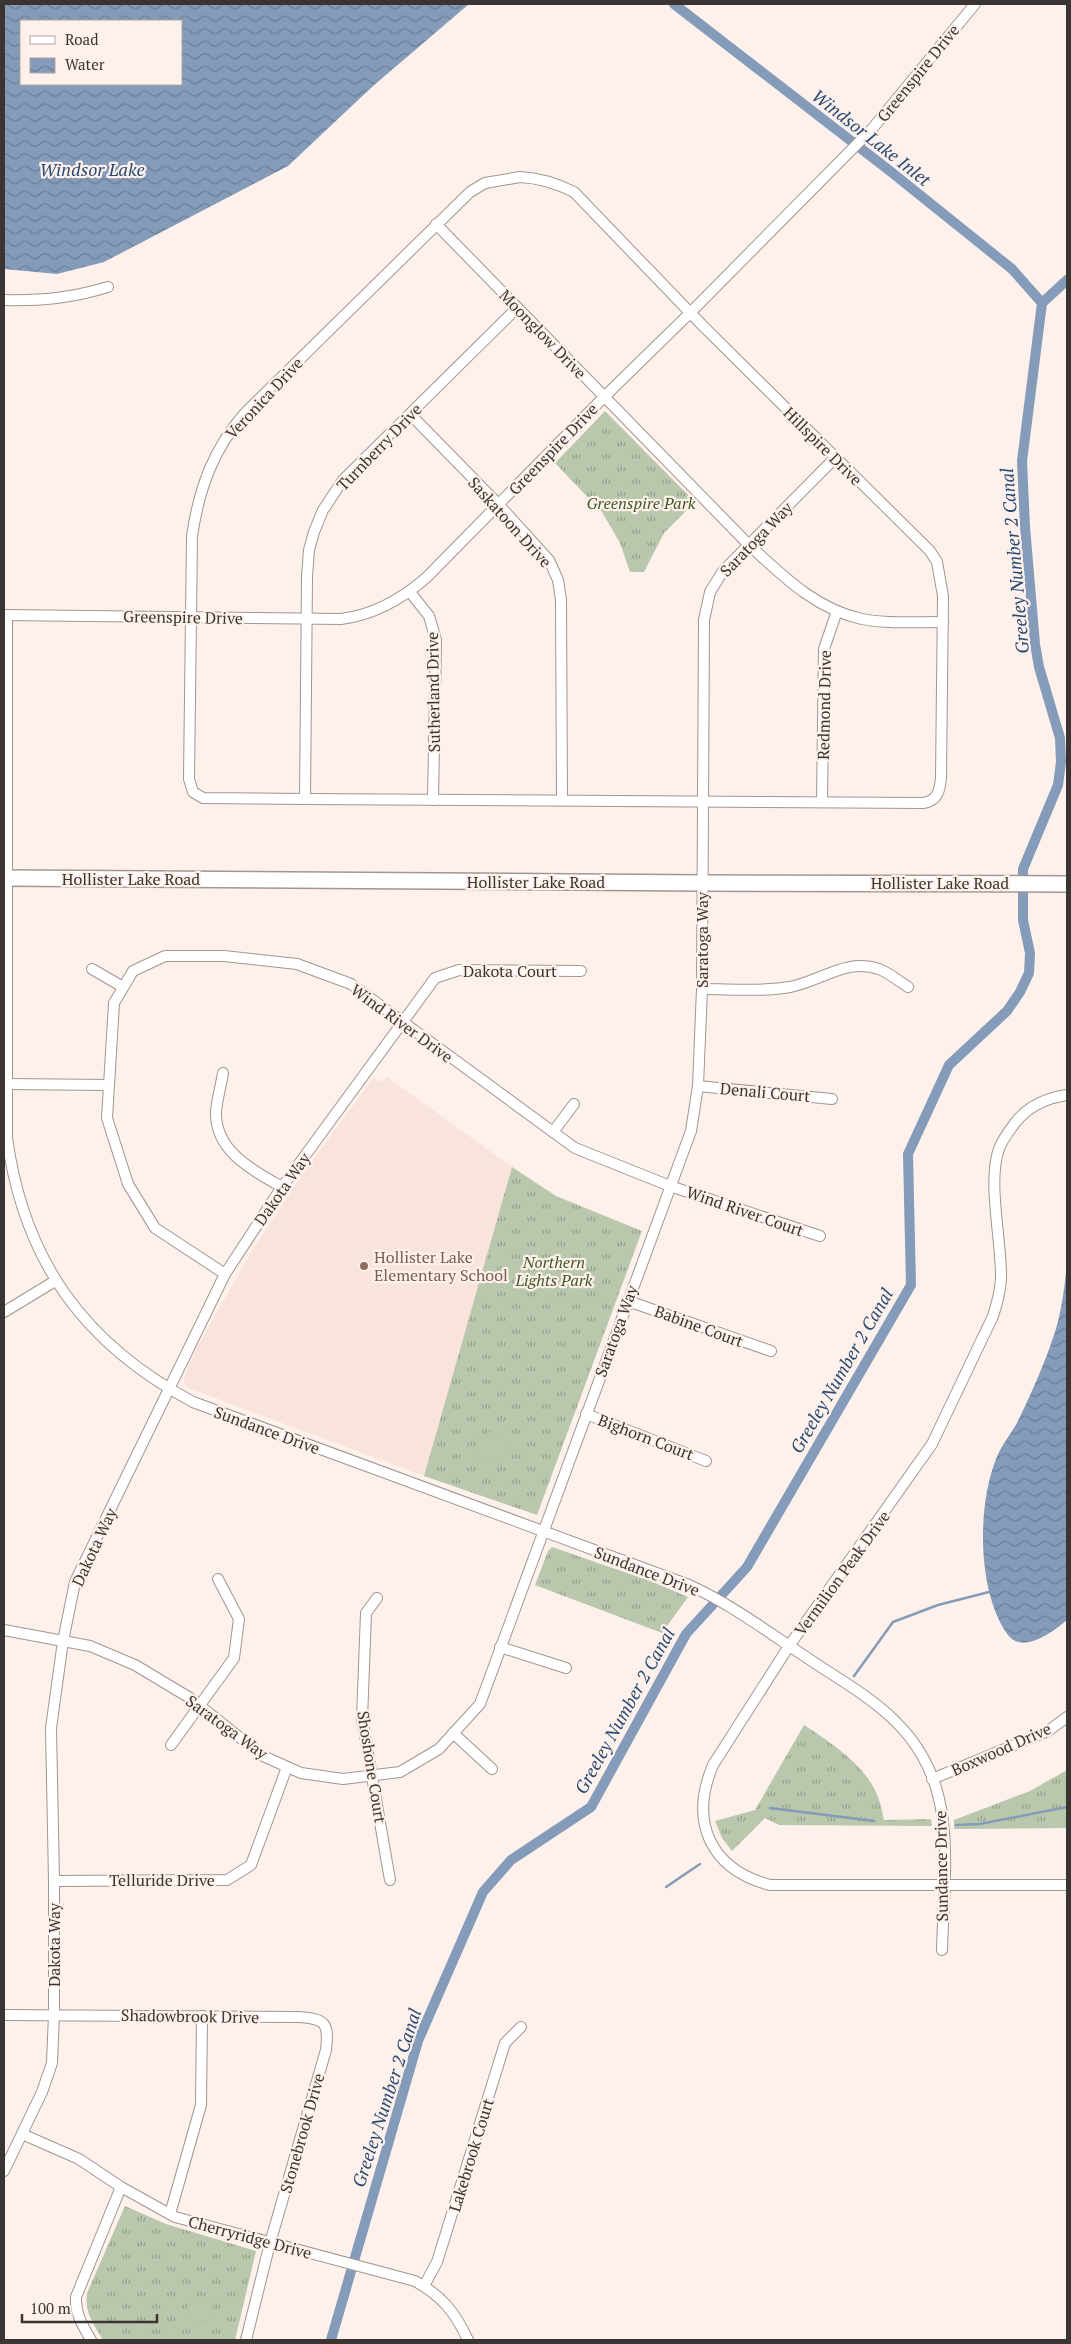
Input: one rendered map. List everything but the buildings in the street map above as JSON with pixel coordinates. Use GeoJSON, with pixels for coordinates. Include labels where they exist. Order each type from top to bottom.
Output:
{"type":"FeatureCollection","features":[{"type":"Feature","properties":{"kind":"street","name":"Greenspire Drive"},"geometry":{"type":"LineString","coordinates":[[6,615],[341,619],[377,610],[410,592],[499,505],[604,396],[690,313],[872,129],[975,4]]}},
{"type":"Feature","properties":{"kind":"street","name":"Hillspire Drive"},"geometry":{"type":"LineString","coordinates":[[532,177],[558,184],[574,192],[690,313],[930,551],[937,562],[941,579],[943,622],[941,777],[939,792],[935,798],[923,803],[822,802]]}},
{"type":"Feature","properties":{"kind":"street","name":"Veronica Drive"},"geometry":{"type":"LineString","coordinates":[[306,799],[203,798],[193,792],[189,779],[192,536],[197,503],[206,475],[228,432],[332,326],[470,192],[485,183],[508,178],[532,177]]}},
{"type":"Feature","properties":{"kind":"street","name":"Moonglow Drive"},"geometry":{"type":"LineString","coordinates":[[436,224],[748,544],[800,591],[817,602],[861,619],[882,622],[943,622]]}},
{"type":"Feature","properties":{"kind":"street"},"geometry":{"type":"LineString","coordinates":[[4,300],[54,300],[108,287]]}},
{"type":"Feature","properties":{"kind":"street","name":"Turnberry Drive"},"geometry":{"type":"LineString","coordinates":[[306,799],[309,550],[323,510],[343,480],[518,308]]}},
{"type":"Feature","properties":{"kind":"street","name":"Saskatoon Drive"},"geometry":{"type":"LineString","coordinates":[[411,415],[499,505],[549,560],[558,580],[562,600],[562,800]]}},
{"type":"Feature","properties":{"kind":"street","name":"Saratoga Way"},"geometry":{"type":"LineString","coordinates":[[4,1630],[90,1646],[135,1666],[200,1706],[263,1756],[301,1773],[343,1779],[400,1772],[439,1749],[480,1704],[542,1531],[691,1131],[698,1086],[702,989],[704,620],[706,606],[713,586],[723,571],[835,458]]}},
{"type":"Feature","properties":{"kind":"street","name":"Sutherland Drive"},"geometry":{"type":"LineString","coordinates":[[410,592],[429,616],[436,640],[433,800]]}},
{"type":"Feature","properties":{"kind":"street","name":"Redmond Drive"},"geometry":{"type":"LineString","coordinates":[[822,802],[824,649],[837,611]]}},
{"type":"Feature","properties":{"kind":"street","name":"Sundance Drive"},"geometry":{"type":"LineString","coordinates":[[6,615],[5,1084],[7,1138],[17,1195],[37,1247],[55,1281],[88,1324],[107,1343],[130,1362],[170,1389],[219,1412],[700,1590],[729,1606],[866,1698],[894,1720],[914,1744],[925,1761],[939,1798],[944,1825],[942,1950]]}},
{"type":"Feature","properties":{"kind":"street"},"geometry":{"type":"LineString","coordinates":[[306,799],[822,802]]}},
{"type":"Feature","properties":{"kind":"street","name":"Hollister Lake Road"},"geometry":{"type":"LineString","coordinates":[[5,878],[1067,884]]}},
{"type":"Feature","properties":{"kind":"street","name":"Wind River Drive"},"geometry":{"type":"LineString","coordinates":[[226,1274],[155,1228],[128,1184],[107,1118],[114,1003],[133,971],[165,956],[224,956],[297,964],[351,984],[575,1148],[670,1186]]}},
{"type":"Feature","properties":{"kind":"street"},"geometry":{"type":"LineString","coordinates":[[702,989],[791,987],[852,966],[879,969],[908,987]]}},
{"type":"Feature","properties":{"kind":"street"},"geometry":{"type":"LineString","coordinates":[[92,968],[123,988]]}},
{"type":"Feature","properties":{"kind":"street","name":"Dakota Court"},"geometry":{"type":"LineString","coordinates":[[402,1022],[435,978],[459,970],[581,971]]}},
{"type":"Feature","properties":{"kind":"street","name":"Dakota Way"},"geometry":{"type":"LineString","coordinates":[[4,2171],[42,2092],[52,2063],[54,1881],[51,1728],[63,1641],[76,1582],[226,1274],[282,1187],[402,1022]]}},
{"type":"Feature","properties":{"kind":"street"},"geometry":{"type":"LineString","coordinates":[[223,1073],[216,1110],[217,1126],[222,1140],[231,1154],[282,1187]]}},
{"type":"Feature","properties":{"kind":"street"},"geometry":{"type":"LineString","coordinates":[[5,1084],[109,1086]]}},
{"type":"Feature","properties":{"kind":"street","name":"Denali Court"},"geometry":{"type":"LineString","coordinates":[[698,1086],[832,1099]]}},
{"type":"Feature","properties":{"kind":"street","name":"Vermilion Peak Drive"},"geometry":{"type":"LineString","coordinates":[[1067,1095],[1053,1097],[1036,1104],[1020,1116],[1008,1131],[998,1149],[995,1169],[1001,1278],[999,1297],[993,1316],[932,1444],[789,1646],[713,1765],[705,1784],[703,1797],[705,1826],[710,1843],[720,1858],[754,1881],[770,1885],[1067,1885]]}},
{"type":"Feature","properties":{"kind":"street"},"geometry":{"type":"LineString","coordinates":[[553,1132],[574,1104]]}},
{"type":"Feature","properties":{"kind":"street","name":"Wind River Court"},"geometry":{"type":"LineString","coordinates":[[670,1186],[820,1236]]}},
{"type":"Feature","properties":{"kind":"street"},"geometry":{"type":"LineString","coordinates":[[4,1312],[55,1281]]}},
{"type":"Feature","properties":{"kind":"street","name":"Babine Court"},"geometry":{"type":"LineString","coordinates":[[628,1300],[771,1351]]}},
{"type":"Feature","properties":{"kind":"street","name":"Bighorn Court"},"geometry":{"type":"LineString","coordinates":[[586,1414],[706,1461]]}},
{"type":"Feature","properties":{"kind":"street"},"geometry":{"type":"LineString","coordinates":[[171,1745],[234,1658],[239,1619],[218,1579]]}},
{"type":"Feature","properties":{"kind":"street","name":"Shoshone Court"},"geometry":{"type":"LineString","coordinates":[[377,1598],[366,1613],[362,1719],[374,1775],[390,1880]]}},
{"type":"Feature","properties":{"kind":"street"},"geometry":{"type":"LineString","coordinates":[[500,1648],[566,1668]]}},
{"type":"Feature","properties":{"kind":"street","name":"Boxwood Drive"},"geometry":{"type":"LineString","coordinates":[[932,1779],[1048,1731],[1067,1717]]}},
{"type":"Feature","properties":{"kind":"street"},"geometry":{"type":"LineString","coordinates":[[453,1733],[492,1769]]}},
{"type":"Feature","properties":{"kind":"street","name":"Telluride Drive"},"geometry":{"type":"LineString","coordinates":[[54,1881],[226,1880],[250,1865],[287,1767]]}},
{"type":"Feature","properties":{"kind":"street","name":"Shadowbrook Drive"},"geometry":{"type":"LineString","coordinates":[[4,2015],[299,2017],[319,2020],[324,2023]]}},
{"type":"Feature","properties":{"kind":"street"},"geometry":{"type":"LineString","coordinates":[[170,2214],[201,2105],[202,2016]]}},
{"type":"Feature","properties":{"kind":"street","name":"Stonebrook Drive"},"geometry":{"type":"LineString","coordinates":[[246,2340],[270,2243],[326,2050],[328,2036],[324,2023]]}},
{"type":"Feature","properties":{"kind":"street","name":"Lakebrook Court"},"geometry":{"type":"LineString","coordinates":[[424,2286],[437,2262],[505,2043],[521,2027]]}},
{"type":"Feature","properties":{"kind":"street","name":"Cherryridge Drive"},"geometry":{"type":"LineString","coordinates":[[22,2134],[79,2159],[121,2188],[170,2214],[270,2243],[415,2281],[434,2291],[450,2309],[468,2340]]}},
{"type":"Feature","properties":{"kind":"street"},"geometry":{"type":"LineString","coordinates":[[90,2340],[75,2306],[76,2297],[121,2188]]}},
{"type":"Feature","properties":{"kind":"shaded area","name":"Hollister Lake Elementary School"},"geometry":{"type":"Polygon","coordinates":[[[374,1077],[381,1082],[387,1077],[512,1167],[424,1476],[191,1389],[184,1384],[184,1378],[194,1353],[253,1249],[309,1165],[374,1077]]]}},
{"type":"Feature","properties":{"kind":"green space","name":"Greenspire Park"},"geometry":{"type":"Polygon","coordinates":[[[605,411],[695,502],[664,533],[644,572],[630,572],[620,543],[602,512],[555,463],[605,411]]]}},
{"type":"Feature","properties":{"kind":"green space","name":"Northern Lights Park"},"geometry":{"type":"Polygon","coordinates":[[[512,1167],[556,1196],[642,1231],[537,1515],[424,1476],[512,1167]]]}},
{"type":"Feature","properties":{"kind":"green space"},"geometry":{"type":"Polygon","coordinates":[[[491,1431],[503,1434],[507,1438],[508,1450],[498,1461],[482,1462],[477,1459],[474,1448],[480,1438],[491,1431]]]}},
{"type":"Feature","properties":{"kind":"green space"},"geometry":{"type":"Polygon","coordinates":[[[552,1547],[653,1582],[688,1597],[662,1633],[535,1585],[548,1551],[552,1547]]]}},
{"type":"Feature","properties":{"kind":"green space"},"geometry":{"type":"Polygon","coordinates":[[[804,1725],[847,1756],[865,1775],[878,1797],[884,1820],[931,1819],[932,1826],[779,1825],[765,1818],[732,1851],[722,1838],[715,1821],[755,1810],[804,1725]]]}},
{"type":"Feature","properties":{"kind":"green space"},"geometry":{"type":"Polygon","coordinates":[[[1067,1770],[1067,1828],[954,1829],[954,1820],[1030,1791],[1067,1770]]]}},
{"type":"Feature","properties":{"kind":"green space"},"geometry":{"type":"Polygon","coordinates":[[[125,2206],[166,2224],[256,2251],[235,2340],[103,2340],[88,2312],[87,2293],[125,2206]]]}},
{"type":"Feature","properties":{"kind":"green space"},"geometry":{"type":"Polygon","coordinates":[[[212,2302],[214,2312],[209,2320],[194,2322],[187,2315],[187,2306],[202,2306],[212,2302]]]}},
{"type":"Feature","properties":{"kind":"water","name":"Windsor Lake"},"geometry":{"type":"Polygon","coordinates":[[[4,4],[469,4],[373,86],[288,166],[104,262],[57,274],[4,269],[4,4]]]}},
{"type":"Feature","properties":{"kind":"water"},"geometry":{"type":"Polygon","coordinates":[[[1067,1261],[1067,1620],[1047,1635],[1022,1643],[1014,1641],[1008,1635],[998,1617],[990,1596],[983,1549],[983,1524],[990,1479],[996,1459],[1017,1423],[1051,1344],[1061,1306],[1067,1261]]]}},
{"type":"Feature","properties":{"kind":"waterway","name":"Windsor Lake Inlet"},"geometry":{"type":"LineString","coordinates":[[674,4],[890,171],[1012,269],[1042,303]]}},
{"type":"Feature","properties":{"kind":"waterway","name":"Greeley Number 2 Canal"},"geometry":{"type":"LineString","coordinates":[[331,2340],[418,2041],[483,1892],[511,1860],[591,1807],[686,1634],[747,1567],[911,1285],[908,1154],[949,1065],[1007,1011],[1020,992],[1029,973],[1030,953],[1023,920],[1023,869],[1058,785],[1061,762],[1060,738],[1039,667],[1035,644],[1025,527],[1022,461],[1042,303],[1067,280]]}},
{"type":"Feature","properties":{"kind":"waterway"},"geometry":{"type":"LineString","coordinates":[[854,1676],[893,1622],[938,1605],[989,1592]]}},
{"type":"Feature","properties":{"kind":"waterway"},"geometry":{"type":"LineString","coordinates":[[956,1825],[980,1824],[1067,1807]]}},
{"type":"Feature","properties":{"kind":"waterway"},"geometry":{"type":"LineString","coordinates":[[770,1808],[874,1821]]}},
{"type":"Feature","properties":{"kind":"waterway"},"geometry":{"type":"LineString","coordinates":[[666,1887],[700,1864]]}},
{"type":"Feature","properties":{"kind":"place","name":"Hollister Lake Elementary School"},"geometry":{"type":"Point","coordinates":[364,1266]}}]}
